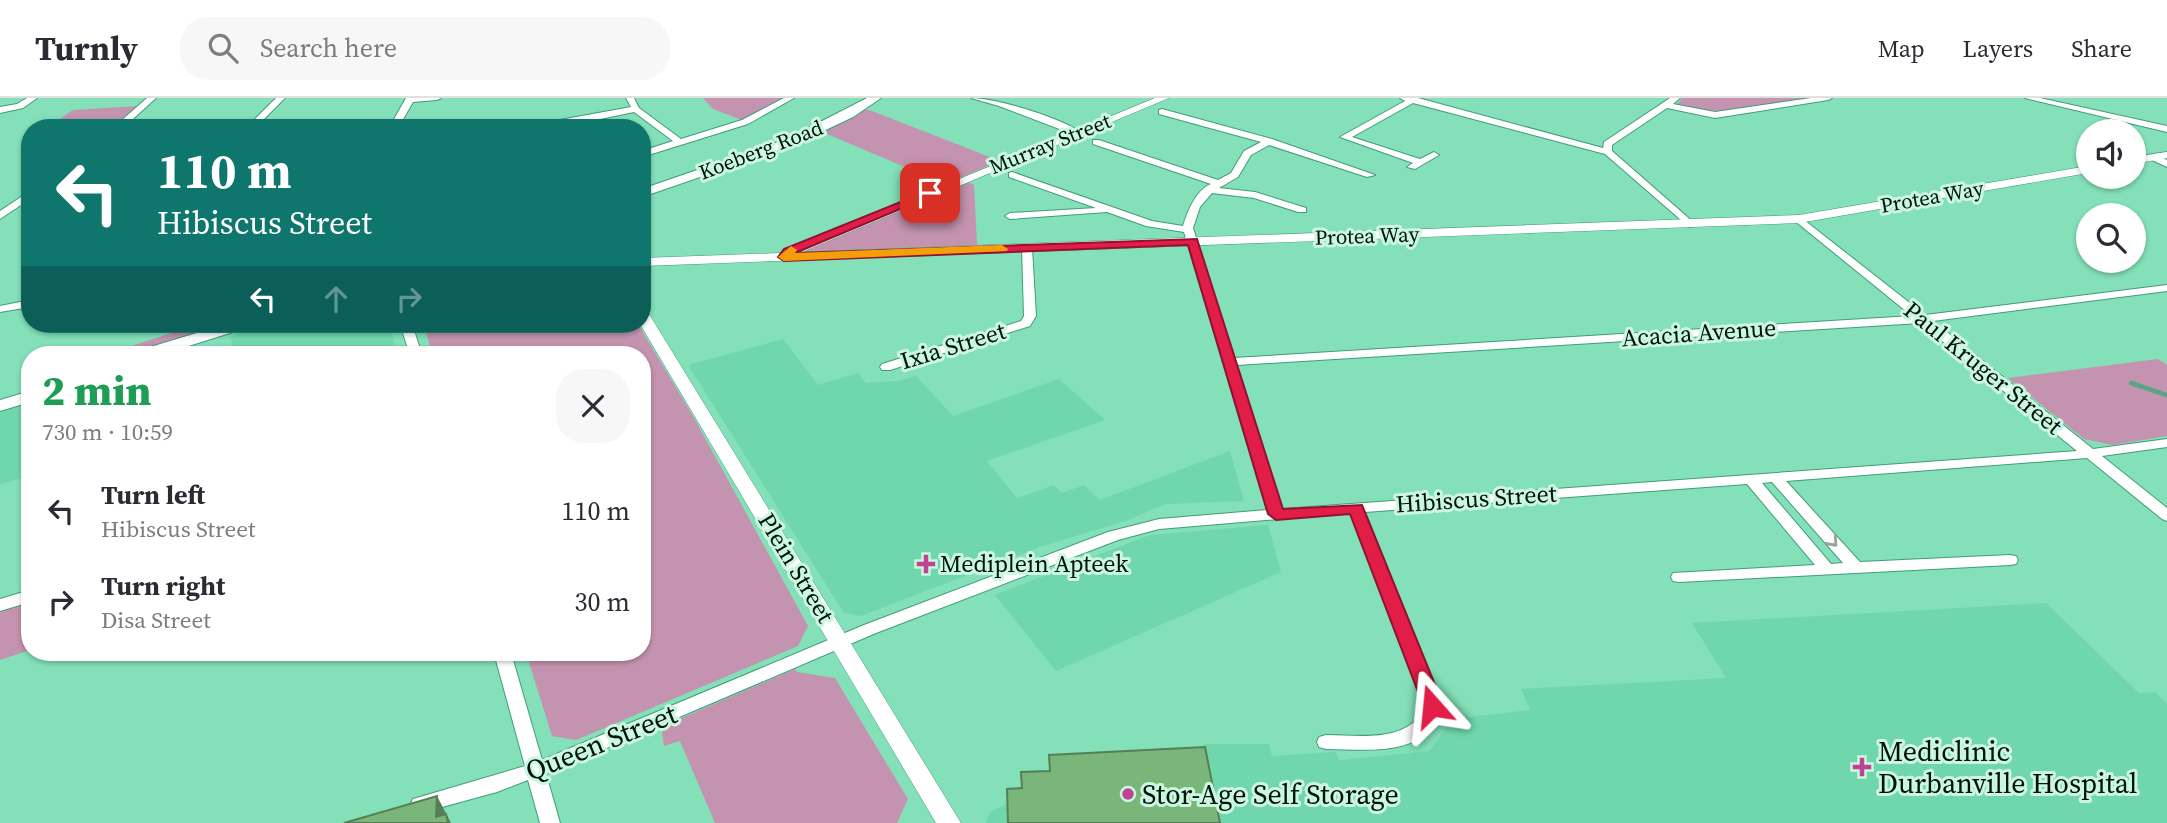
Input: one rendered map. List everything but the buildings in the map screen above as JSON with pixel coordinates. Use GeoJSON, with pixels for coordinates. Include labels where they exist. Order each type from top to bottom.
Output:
{"type":"FeatureCollection","features":[{"type":"Feature","properties":{"kind":"main road","name":"Koeberg Road"},"geometry":{"type":"LineString","coordinates":[[651,190],[784,143],[845,116],[875,98]]}},
{"type":"Feature","properties":{"kind":"main road"},"geometry":{"type":"LineString","coordinates":[[172,346],[214,333]]}},
{"type":"Feature","properties":{"kind":"main road"},"geometry":{"type":"LineString","coordinates":[[183,346],[223,333]]}},
{"type":"Feature","properties":{"kind":"main road"},"geometry":{"type":"LineString","coordinates":[[0,403],[21,397]]}},
{"type":"Feature","properties":{"kind":"street"},"geometry":{"type":"LineString","coordinates":[[0,110],[24,104],[33,98]]}},
{"type":"Feature","properties":{"kind":"street"},"geometry":{"type":"LineString","coordinates":[[128,119],[152,98]]}},
{"type":"Feature","properties":{"kind":"street"},"geometry":{"type":"LineString","coordinates":[[259,119],[281,98]]}},
{"type":"Feature","properties":{"kind":"street"},"geometry":{"type":"LineString","coordinates":[[398,119],[410,99],[437,98]]}},
{"type":"Feature","properties":{"kind":"street"},"geometry":{"type":"LineString","coordinates":[[630,98],[636,109],[649,119]]}},
{"type":"Feature","properties":{"kind":"street"},"geometry":{"type":"LineString","coordinates":[[651,151],[745,122],[790,98]]}},
{"type":"Feature","properties":{"kind":"street"},"geometry":{"type":"LineString","coordinates":[[975,98],[1002,104],[1078,133]]}},
{"type":"Feature","properties":{"kind":"street","name":"Murray Street"},"geometry":{"type":"LineString","coordinates":[[784,257],[789,251],[1164,98]]}},
{"type":"Feature","properties":{"kind":"street"},"geometry":{"type":"LineString","coordinates":[[1608,152],[1607,144],[1676,98]]}},
{"type":"Feature","properties":{"kind":"street"},"geometry":{"type":"LineString","coordinates":[[1665,106],[1715,115],[1828,98]]}},
{"type":"Feature","properties":{"kind":"street"},"geometry":{"type":"LineString","coordinates":[[2029,98],[2167,129]]}},
{"type":"Feature","properties":{"kind":"street"},"geometry":{"type":"LineString","coordinates":[[1421,162],[1346,139],[1345,135],[1411,99],[1608,152],[1689,224]]}},
{"type":"Feature","properties":{"kind":"street"},"geometry":{"type":"LineString","coordinates":[[586,119],[636,109]]}},
{"type":"Feature","properties":{"kind":"street"},"geometry":{"type":"LineString","coordinates":[[1162,112],[1269,141],[1370,175]]}},
{"type":"Feature","properties":{"kind":"street"},"geometry":{"type":"LineString","coordinates":[[651,120],[680,142]]}},
{"type":"Feature","properties":{"kind":"street"},"geometry":{"type":"LineString","coordinates":[[1269,141],[1247,153],[1235,175],[1212,186],[1190,221],[1191,236],[1276,514]]}},
{"type":"Feature","properties":{"kind":"street"},"geometry":{"type":"LineString","coordinates":[[1096,142],[1212,186],[1255,195],[1302,210]]}},
{"type":"Feature","properties":{"kind":"street"},"geometry":{"type":"LineString","coordinates":[[1411,168],[1434,155]]}},
{"type":"Feature","properties":{"kind":"street"},"geometry":{"type":"LineString","coordinates":[[2146,158],[2167,155]]}},
{"type":"Feature","properties":{"kind":"street"},"geometry":{"type":"LineString","coordinates":[[2153,157],[2167,164]]}},
{"type":"Feature","properties":{"kind":"street","name":"Protea Way"},"geometry":{"type":"LineString","coordinates":[[651,262],[1027,248],[1191,236],[1799,219],[2076,171]]}},
{"type":"Feature","properties":{"kind":"street"},"geometry":{"type":"LineString","coordinates":[[1012,175],[1191,236]]}},
{"type":"Feature","properties":{"kind":"street"},"geometry":{"type":"LineString","coordinates":[[0,216],[21,201]]}},
{"type":"Feature","properties":{"kind":"street"},"geometry":{"type":"LineString","coordinates":[[1010,216],[1113,210]]}},
{"type":"Feature","properties":{"kind":"street","name":"Paul Kruger Street"},"geometry":{"type":"LineString","coordinates":[[1799,219],[2167,516]]}},
{"type":"Feature","properties":{"kind":"street","name":"Ixia Street"},"geometry":{"type":"LineString","coordinates":[[886,367],[1026,323],[1030,316],[1027,248]]}},
{"type":"Feature","properties":{"kind":"street","name":"Acacia Avenue"},"geometry":{"type":"LineString","coordinates":[[1230,362],[1923,319],[2167,288]]}},
{"type":"Feature","properties":{"kind":"street"},"geometry":{"type":"LineString","coordinates":[[0,309],[21,305]]}},
{"type":"Feature","properties":{"kind":"street","name":"Plein Street"},"geometry":{"type":"LineString","coordinates":[[651,329],[949,823]]}},
{"type":"Feature","properties":{"kind":"street","name":"Hibiscus Street"},"geometry":{"type":"LineString","coordinates":[[841,641],[1125,532],[1175,522],[2090,454],[2167,443]]}},
{"type":"Feature","properties":{"kind":"street"},"geometry":{"type":"LineString","coordinates":[[1774,477],[1854,566]]}},
{"type":"Feature","properties":{"kind":"street"},"geometry":{"type":"LineString","coordinates":[[1751,479],[1826,568]]}},
{"type":"Feature","properties":{"kind":"street"},"geometry":{"type":"LineString","coordinates":[[1326,742],[1409,736],[1423,726],[1431,714],[1428,692],[1356,508]]}},
{"type":"Feature","properties":{"kind":"street"},"geometry":{"type":"LineString","coordinates":[[1679,577],[2010,560]]}},
{"type":"Feature","properties":{"kind":"street"},"geometry":{"type":"LineString","coordinates":[[0,605],[21,599]]}},
{"type":"Feature","properties":{"kind":"street","name":"Queen Street"},"geometry":{"type":"LineString","coordinates":[[395,812],[536,770],[841,641]]}},
{"type":"Feature","properties":{"kind":"street"},"geometry":{"type":"LineString","coordinates":[[504,661],[550,823]]}},
{"type":"Feature","properties":{"kind":"shaded area"},"geometry":{"type":"Polygon","coordinates":[[[703,98],[785,98],[742,120],[713,109],[703,98]]]}},
{"type":"Feature","properties":{"kind":"shaded area"},"geometry":{"type":"Polygon","coordinates":[[[1683,98],[1811,98],[1710,113],[1676,105],[1683,98]]]}},
{"type":"Feature","properties":{"kind":"shaded area"},"geometry":{"type":"Polygon","coordinates":[[[138,106],[121,119],[60,119],[73,110],[138,106]]]}},
{"type":"Feature","properties":{"kind":"shaded area"},"geometry":{"type":"Polygon","coordinates":[[[865,109],[1000,161],[945,184],[820,131],[865,109]]]}},
{"type":"Feature","properties":{"kind":"shaded area"},"geometry":{"type":"Polygon","coordinates":[[[968,182],[974,185],[977,245],[805,251],[968,182]]]}},
{"type":"Feature","properties":{"kind":"shaded area"},"geometry":{"type":"Polygon","coordinates":[[[171,333],[200,333],[158,346],[132,346],[171,333]]]}},
{"type":"Feature","properties":{"kind":"shaded area"},"geometry":{"type":"Polygon","coordinates":[[[241,333],[392,333],[395,346],[233,346],[231,336],[241,333]]]}},
{"type":"Feature","properties":{"kind":"shaded area"},"geometry":{"type":"Polygon","coordinates":[[[426,333],[643,333],[694,418],[808,626],[798,646],[576,740],[552,736],[529,661],[651,661],[651,346],[430,346],[426,333]]]}},
{"type":"Feature","properties":{"kind":"shaded area"},"geometry":{"type":"Polygon","coordinates":[[[783,339],[818,385],[858,373],[866,383],[899,381],[916,376],[953,416],[1059,379],[1105,420],[987,461],[1017,498],[1054,485],[1062,493],[1084,485],[1100,500],[1230,451],[1244,501],[1166,504],[1128,520],[1040,547],[861,616],[844,613],[688,365],[783,339]]]}},
{"type":"Feature","properties":{"kind":"shaded area"},"geometry":{"type":"Polygon","coordinates":[[[2158,359],[2167,365],[2167,436],[2113,445],[2084,439],[2008,378],[2158,359]]]}},
{"type":"Feature","properties":{"kind":"shaded area"},"geometry":{"type":"Polygon","coordinates":[[[21,406],[21,478],[0,484],[0,412],[21,406]]]}},
{"type":"Feature","properties":{"kind":"shaded area"},"geometry":{"type":"Polygon","coordinates":[[[1268,525],[1281,572],[1056,671],[995,595],[1150,535],[1268,525]]]}},
{"type":"Feature","properties":{"kind":"shaded area","name":"Mediclinic Durbanville Hospital"},"geometry":{"type":"Polygon","coordinates":[[[2046,603],[2139,693],[2155,692],[2167,704],[2167,823],[986,823],[990,812],[1104,759],[1209,776],[1204,744],[1269,744],[1272,756],[1336,752],[1339,760],[1429,751],[1453,719],[1530,710],[1521,689],[1726,678],[1692,623],[2046,603]]]}},
{"type":"Feature","properties":{"kind":"shaded area"},"geometry":{"type":"Polygon","coordinates":[[[21,605],[21,653],[0,660],[0,611],[21,605]]]}},
{"type":"Feature","properties":{"kind":"shaded area"},"geometry":{"type":"Polygon","coordinates":[[[795,669],[797,672],[835,678],[908,799],[897,823],[715,823],[680,741],[664,746],[662,731],[670,723],[795,669]]]}},
{"type":"Feature","properties":{"kind":"waterway"},"geometry":{"type":"LineString","coordinates":[[2131,383],[2167,395]]}},
{"type":"Feature","properties":{"kind":"slow traffic"},"geometry":{"type":"LineString","coordinates":[[791,250],[784,257],[1002,249]]}},
{"type":"Feature","properties":{"kind":"place","name":"Mediplein Apteek"},"geometry":{"type":"Point","coordinates":[926,564]}},
{"type":"Feature","properties":{"kind":"place","name":"Mediclinic Durbanville Hospital"},"geometry":{"type":"Point","coordinates":[1862,767]}},
{"type":"Feature","properties":{"kind":"place","name":"Stor-Age Self Storage"},"geometry":{"type":"Point","coordinates":[1128,794]}},
{"type":"Feature","properties":{"kind":"route"},"geometry":{"type":"LineString","coordinates":[[930,193],[789,251],[784,257],[1193,242],[1276,514],[1356,508],[1432,706]]}}]}
